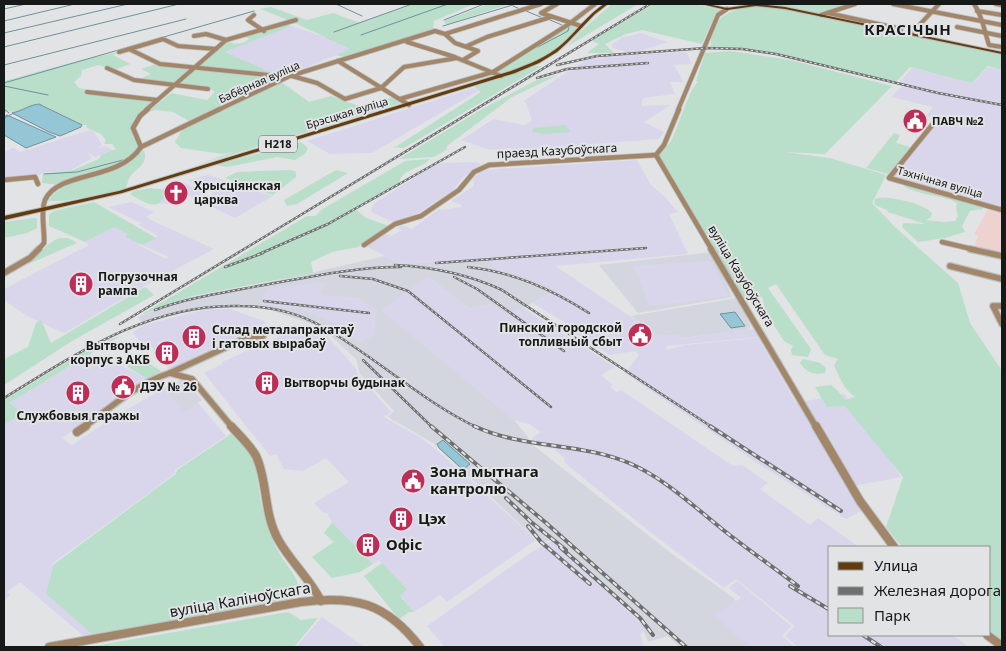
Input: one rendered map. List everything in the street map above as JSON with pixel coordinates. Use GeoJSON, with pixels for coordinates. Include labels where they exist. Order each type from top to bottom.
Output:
{"type":"FeatureCollection","features":[{"type":"Feature","properties":{"kind":"main road","name":"Брэсцкая вуліца"},"geometry":{"type":"LineString","coordinates":[[4,218],[120,192],[409,105],[524,68],[559,49],[606,4]]}},
{"type":"Feature","properties":{"kind":"main road"},"geometry":{"type":"LineString","coordinates":[[703,4],[727,9],[766,5],[877,25],[1002,53]]}},
{"type":"Feature","properties":{"kind":"street","name":"Бабёрная вуліца"},"geometry":{"type":"LineString","coordinates":[[141,147],[290,76],[435,31],[445,34],[541,4]]}},
{"type":"Feature","properties":{"kind":"street"},"geometry":{"type":"LineString","coordinates":[[541,13],[557,4]]}},
{"type":"Feature","properties":{"kind":"street"},"geometry":{"type":"LineString","coordinates":[[400,99],[493,72],[571,23],[595,4]]}},
{"type":"Feature","properties":{"kind":"street"},"geometry":{"type":"LineString","coordinates":[[822,15],[855,4]]}},
{"type":"Feature","properties":{"kind":"street"},"geometry":{"type":"LineString","coordinates":[[893,4],[1002,25]]}},
{"type":"Feature","properties":{"kind":"street"},"geometry":{"type":"LineString","coordinates":[[911,34],[940,4]]}},
{"type":"Feature","properties":{"kind":"street"},"geometry":{"type":"LineString","coordinates":[[974,4],[982,16],[984,33],[989,45],[1002,47]]}},
{"type":"Feature","properties":{"kind":"street"},"geometry":{"type":"LineString","coordinates":[[996,4],[1002,4]]}},
{"type":"Feature","properties":{"kind":"street"},"geometry":{"type":"LineString","coordinates":[[526,8],[581,26]]}},
{"type":"Feature","properties":{"kind":"street"},"geometry":{"type":"LineString","coordinates":[[656,155],[667,139],[718,16],[727,9]]}},
{"type":"Feature","properties":{"kind":"street"},"geometry":{"type":"LineString","coordinates":[[977,11],[1002,15]]}},
{"type":"Feature","properties":{"kind":"street"},"geometry":{"type":"LineString","coordinates":[[828,13],[877,25],[901,28]]}},
{"type":"Feature","properties":{"kind":"street"},"geometry":{"type":"LineString","coordinates":[[254,15],[248,20],[264,31]]}},
{"type":"Feature","properties":{"kind":"street"},"geometry":{"type":"LineString","coordinates":[[467,46],[487,37],[551,17]]}},
{"type":"Feature","properties":{"kind":"street"},"geometry":{"type":"LineString","coordinates":[[4,273],[30,258],[44,244],[44,210],[47,197],[58,188],[76,180],[121,166],[134,157],[141,147],[133,128],[140,116],[226,40],[238,35],[264,31],[296,20]]}},
{"type":"Feature","properties":{"kind":"street"},"geometry":{"type":"LineString","coordinates":[[957,27],[1002,36]]}},
{"type":"Feature","properties":{"kind":"street"},"geometry":{"type":"LineString","coordinates":[[194,36],[206,34],[226,40]]}},
{"type":"Feature","properties":{"kind":"street"},"geometry":{"type":"LineString","coordinates":[[445,34],[455,43],[478,51],[477,54],[463,60]]}},
{"type":"Feature","properties":{"kind":"street"},"geometry":{"type":"LineString","coordinates":[[119,52],[160,40],[178,46],[216,49]]}},
{"type":"Feature","properties":{"kind":"street"},"geometry":{"type":"LineString","coordinates":[[403,42],[463,60],[501,76]]}},
{"type":"Feature","properties":{"kind":"street"},"geometry":{"type":"LineString","coordinates":[[129,49],[156,63],[268,74],[282,79]]}},
{"type":"Feature","properties":{"kind":"street"},"geometry":{"type":"LineString","coordinates":[[290,76],[317,82],[345,99],[381,88],[404,68],[457,58]]}},
{"type":"Feature","properties":{"kind":"street"},"geometry":{"type":"LineString","coordinates":[[338,62],[409,105]]}},
{"type":"Feature","properties":{"kind":"street"},"geometry":{"type":"LineString","coordinates":[[107,68],[134,80],[208,89]]}},
{"type":"Feature","properties":{"kind":"street"},"geometry":{"type":"LineString","coordinates":[[87,92],[157,100]]}},
{"type":"Feature","properties":{"kind":"street","name":"Тэхнічная вуліца"},"geometry":{"type":"LineString","coordinates":[[937,118],[889,178],[1002,210]]}},
{"type":"Feature","properties":{"kind":"street","name":"праезд Казубоўскага"},"geometry":{"type":"LineString","coordinates":[[364,245],[396,224],[421,216],[459,190],[474,172],[489,165],[656,155]]}},
{"type":"Feature","properties":{"kind":"street","name":"вуліца Казубоўскага"},"geometry":{"type":"LineString","coordinates":[[656,155],[860,501],[893,546]]}},
{"type":"Feature","properties":{"kind":"street"},"geometry":{"type":"LineString","coordinates":[[4,180],[35,177],[38,179],[38,184]]}},
{"type":"Feature","properties":{"kind":"street"},"geometry":{"type":"LineString","coordinates":[[942,242],[1002,256]]}},
{"type":"Feature","properties":{"kind":"street"},"geometry":{"type":"LineString","coordinates":[[950,266],[1002,279]]}},
{"type":"Feature","properties":{"kind":"street"},"geometry":{"type":"LineString","coordinates":[[1002,306],[993,306],[1002,324]]}},
{"type":"Feature","properties":{"kind":"street"},"geometry":{"type":"LineString","coordinates":[[77,432],[145,383],[241,340],[263,336]]}},
{"type":"Feature","properties":{"kind":"street"},"geometry":{"type":"LineString","coordinates":[[170,373],[192,379],[255,454],[262,472],[266,504],[278,540],[318,593],[321,601]]}},
{"type":"Feature","properties":{"kind":"street","name":"вуліца Каліноўскага"},"geometry":{"type":"LineString","coordinates":[[49,647],[321,601],[352,600],[366,603],[380,610],[408,631],[420,647]]}},
{"type":"Feature","properties":{"kind":"street"},"geometry":{"type":"LineString","coordinates":[[988,636],[1002,646]]}},
{"type":"Feature","properties":{"kind":"shaded area"},"geometry":{"type":"Polygon","coordinates":[[[291,26],[328,38],[351,49],[282,77],[225,52],[291,26]]]}},
{"type":"Feature","properties":{"kind":"shaded area"},"geometry":{"type":"Polygon","coordinates":[[[641,33],[667,42],[637,52],[627,52],[613,48],[611,45],[621,38],[641,33]]]}},
{"type":"Feature","properties":{"kind":"shaded area"},"geometry":{"type":"Polygon","coordinates":[[[687,52],[691,64],[674,65],[684,82],[670,82],[675,94],[643,98],[641,106],[671,105],[644,122],[664,132],[659,139],[512,150],[511,148],[490,150],[461,140],[494,119],[524,125],[532,121],[526,103],[523,101],[586,60],[610,56],[687,52]]]}},
{"type":"Feature","properties":{"kind":"shaded area"},"geometry":{"type":"Polygon","coordinates":[[[988,67],[1002,70],[1002,209],[891,178],[940,120],[926,116],[933,107],[891,97],[902,86],[898,84],[912,68],[973,83],[988,67]]]}},
{"type":"Feature","properties":{"kind":"shaded area"},"geometry":{"type":"Polygon","coordinates":[[[473,88],[478,91],[372,153],[330,154],[307,141],[473,88]]]}},
{"type":"Feature","properties":{"kind":"shaded area"},"geometry":{"type":"Polygon","coordinates":[[[90,130],[94,132],[102,145],[98,148],[106,146],[113,151],[94,157],[86,151],[92,158],[71,170],[43,173],[32,178],[4,180],[4,152],[13,148],[20,152],[90,130]]]}},
{"type":"Feature","properties":{"kind":"shaded area"},"geometry":{"type":"Polygon","coordinates":[[[637,160],[651,185],[678,212],[669,214],[688,254],[555,266],[658,335],[677,335],[682,338],[754,329],[758,337],[667,346],[666,350],[685,345],[758,338],[796,403],[844,394],[901,477],[848,487],[861,511],[846,519],[760,465],[625,373],[639,355],[635,351],[610,355],[564,326],[567,324],[533,303],[556,290],[525,277],[495,269],[488,259],[400,264],[366,246],[386,234],[391,236],[402,230],[398,228],[402,225],[412,229],[439,209],[462,207],[462,205],[451,201],[474,186],[473,177],[485,170],[637,160]]]}},
{"type":"Feature","properties":{"kind":"shaded area"},"geometry":{"type":"Polygon","coordinates":[[[475,162],[481,164],[462,178],[453,190],[415,215],[393,222],[371,212],[373,204],[430,168],[441,163],[475,162]]]}},
{"type":"Feature","properties":{"kind":"shaded area"},"geometry":{"type":"Polygon","coordinates":[[[208,175],[273,196],[235,218],[187,195],[168,204],[152,202],[142,195],[183,182],[209,196],[213,193],[188,180],[208,175]]]}},
{"type":"Feature","properties":{"kind":"shaded area"},"geometry":{"type":"Polygon","coordinates":[[[132,202],[154,212],[146,217],[214,249],[148,284],[64,333],[27,316],[4,300],[4,289],[87,246],[89,244],[85,242],[115,226],[129,234],[126,237],[137,244],[166,259],[169,257],[142,245],[158,236],[139,225],[141,223],[108,207],[132,202]]]}},
{"type":"Feature","properties":{"kind":"shaded area"},"geometry":{"type":"Polygon","coordinates":[[[988,209],[1002,213],[1002,252],[974,246],[978,236],[974,234],[988,209]]]}},
{"type":"Feature","properties":{"kind":"shaded area"},"geometry":{"type":"Polygon","coordinates":[[[713,252],[732,297],[638,313],[599,265],[713,252]]]}},
{"type":"Feature","properties":{"kind":"shaded area"},"geometry":{"type":"Polygon","coordinates":[[[385,256],[400,264],[489,259],[554,266],[577,280],[507,316],[491,304],[470,309],[428,277],[433,352],[514,420],[528,437],[529,442],[676,557],[734,598],[762,647],[680,647],[668,636],[648,642],[640,621],[550,540],[545,542],[536,539],[433,443],[388,417],[394,411],[360,374],[356,359],[321,327],[261,307],[209,308],[173,313],[142,323],[138,317],[188,298],[266,283],[385,256]]]}},
{"type":"Feature","properties":{"kind":"shaded area"},"geometry":{"type":"Polygon","coordinates":[[[710,261],[729,296],[649,306],[634,266],[710,261]]]}},
{"type":"Feature","properties":{"kind":"shaded area"},"geometry":{"type":"Polygon","coordinates":[[[428,277],[470,309],[491,304],[507,316],[522,307],[615,367],[601,375],[613,385],[610,387],[617,392],[621,390],[733,466],[742,465],[768,483],[760,489],[810,525],[818,518],[858,546],[828,546],[828,636],[953,636],[969,647],[798,647],[785,636],[795,626],[736,579],[724,588],[650,532],[565,463],[564,458],[554,449],[532,445],[532,438],[541,432],[529,424],[514,420],[381,310],[428,277]]]}},
{"type":"Feature","properties":{"kind":"shaded area"},"geometry":{"type":"Polygon","coordinates":[[[324,282],[321,295],[359,298],[377,310],[373,335],[361,343],[329,320],[300,309],[260,304],[269,288],[324,282]]]}},
{"type":"Feature","properties":{"kind":"shaded area"},"geometry":{"type":"Polygon","coordinates":[[[737,298],[750,325],[750,328],[746,330],[682,338],[677,335],[658,335],[631,316],[737,298]]]}},
{"type":"Feature","properties":{"kind":"shaded area"},"geometry":{"type":"Polygon","coordinates":[[[207,309],[230,309],[267,322],[246,335],[244,333],[169,369],[150,345],[143,348],[133,332],[144,325],[207,309]]]}},
{"type":"Feature","properties":{"kind":"shaded area"},"geometry":{"type":"Polygon","coordinates":[[[307,324],[311,327],[315,325],[321,329],[357,370],[356,372],[391,412],[384,417],[421,438],[439,452],[536,540],[447,602],[440,595],[414,612],[400,595],[407,589],[379,560],[373,564],[332,522],[327,513],[322,512],[314,503],[349,482],[326,458],[303,471],[284,469],[276,454],[270,456],[204,373],[222,364],[222,362],[307,324]]]}},
{"type":"Feature","properties":{"kind":"shaded area"},"geometry":{"type":"Polygon","coordinates":[[[91,354],[110,366],[118,364],[147,379],[62,438],[72,445],[114,417],[163,389],[185,413],[198,403],[226,436],[175,470],[175,473],[156,488],[53,563],[46,594],[94,636],[86,638],[20,582],[7,592],[10,595],[4,600],[4,425],[23,413],[9,403],[91,354]]]}},
{"type":"Feature","properties":{"kind":"shaded area"},"geometry":{"type":"Polygon","coordinates":[[[183,379],[202,400],[185,413],[163,389],[183,379]]]}},
{"type":"Feature","properties":{"kind":"shaded area"},"geometry":{"type":"Polygon","coordinates":[[[552,541],[647,629],[640,634],[644,647],[445,647],[427,626],[526,556],[552,541]]]}},
{"type":"Feature","properties":{"kind":"shaded area"},"geometry":{"type":"Polygon","coordinates":[[[737,581],[791,626],[782,636],[795,647],[746,647],[749,643],[732,632],[714,615],[741,598],[729,588],[737,581]]]}},
{"type":"Feature","properties":{"kind":"shaded area"},"geometry":{"type":"Polygon","coordinates":[[[322,617],[364,647],[296,647],[322,617]]]}},
{"type":"Feature","properties":{"kind":"green space"},"geometry":{"type":"Polygon","coordinates":[[[412,4],[474,4],[434,21],[433,30],[344,57],[336,55],[350,49],[260,9],[271,7],[307,20],[333,13],[360,23],[412,4]]]}},
{"type":"Feature","properties":{"kind":"green space"},"geometry":{"type":"Polygon","coordinates":[[[488,4],[509,4],[446,25],[444,21],[488,4]]]}},
{"type":"Feature","properties":{"kind":"green space"},"geometry":{"type":"Polygon","coordinates":[[[612,4],[638,4],[568,46],[580,32],[612,4]]]}},
{"type":"Feature","properties":{"kind":"green space"},"geometry":{"type":"Polygon","coordinates":[[[653,4],[694,4],[721,10],[714,17],[702,44],[642,30],[626,34],[605,44],[614,53],[587,53],[599,44],[592,41],[653,4]]]}},
{"type":"Feature","properties":{"kind":"green space"},"geometry":{"type":"Polygon","coordinates":[[[748,4],[852,4],[821,14],[788,7],[748,4]]]}},
{"type":"Feature","properties":{"kind":"green space"},"geometry":{"type":"Polygon","coordinates":[[[766,7],[789,9],[999,53],[1002,54],[1002,70],[988,66],[972,83],[910,67],[896,82],[776,53],[711,47],[712,35],[720,19],[736,10],[766,7]]]}},
{"type":"Feature","properties":{"kind":"green space"},"geometry":{"type":"Polygon","coordinates":[[[285,24],[291,26],[225,52],[282,77],[199,66],[227,41],[235,44],[241,43],[249,39],[245,36],[285,24]]]}},
{"type":"Feature","properties":{"kind":"green space"},"geometry":{"type":"Polygon","coordinates":[[[571,25],[578,26],[555,49],[517,69],[509,72],[497,72],[571,25]]]}},
{"type":"Feature","properties":{"kind":"green space"},"geometry":{"type":"Polygon","coordinates":[[[731,51],[790,60],[892,86],[825,154],[784,152],[830,158],[886,175],[872,203],[896,228],[958,283],[970,323],[1002,371],[1002,640],[991,632],[991,546],[901,546],[886,527],[903,477],[845,406],[827,407],[815,387],[831,385],[845,400],[855,397],[845,387],[838,374],[834,365],[838,359],[825,355],[776,284],[768,288],[811,349],[808,357],[792,355],[791,350],[793,346],[784,341],[764,310],[762,297],[745,299],[658,156],[670,143],[691,92],[698,82],[696,81],[705,53],[731,51]]]}},
{"type":"Feature","properties":{"kind":"green space"},"geometry":{"type":"Polygon","coordinates":[[[120,52],[113,55],[130,64],[114,70],[98,65],[82,70],[81,76],[74,82],[79,88],[89,90],[85,93],[153,101],[132,125],[132,134],[137,144],[137,150],[127,161],[59,185],[42,183],[43,174],[73,170],[99,159],[101,155],[116,149],[112,144],[104,144],[106,140],[101,134],[43,105],[4,113],[4,81],[81,60],[120,52]]]}},
{"type":"Feature","properties":{"kind":"green space"},"geometry":{"type":"Polygon","coordinates":[[[156,64],[191,68],[192,70],[174,84],[138,80],[151,74],[141,69],[156,64]]]}},
{"type":"Feature","properties":{"kind":"green space"},"geometry":{"type":"Polygon","coordinates":[[[536,66],[542,66],[404,148],[392,147],[397,146],[481,92],[474,87],[536,66]]]}},
{"type":"Feature","properties":{"kind":"green space"},"geometry":{"type":"Polygon","coordinates":[[[201,69],[263,75],[278,79],[189,121],[173,112],[155,110],[145,113],[177,86],[148,112],[171,93],[207,100],[215,92],[209,88],[179,84],[194,71],[201,69]]]}},
{"type":"Feature","properties":{"kind":"green space"},"geometry":{"type":"Polygon","coordinates":[[[558,75],[512,97],[447,146],[446,150],[434,157],[399,159],[484,108],[537,80],[558,75]]]}},
{"type":"Feature","properties":{"kind":"green space"},"geometry":{"type":"Polygon","coordinates":[[[280,81],[309,102],[331,96],[359,106],[394,97],[401,103],[197,165],[233,152],[222,154],[181,148],[175,142],[182,130],[280,81]]]}},
{"type":"Feature","properties":{"kind":"green space"},"geometry":{"type":"Polygon","coordinates":[[[566,125],[570,132],[543,134],[532,132],[533,128],[566,125]]]}},
{"type":"Feature","properties":{"kind":"green space"},"geometry":{"type":"Polygon","coordinates":[[[894,133],[900,135],[896,143],[910,147],[888,174],[866,168],[894,133]]]}},
{"type":"Feature","properties":{"kind":"green space"},"geometry":{"type":"Polygon","coordinates":[[[301,142],[308,148],[305,154],[295,160],[277,157],[227,167],[217,165],[301,142]]]}},
{"type":"Feature","properties":{"kind":"green space"},"geometry":{"type":"Polygon","coordinates":[[[142,150],[145,156],[143,164],[131,175],[124,190],[64,201],[49,201],[58,191],[69,184],[122,167],[133,160],[142,150]]]}},
{"type":"Feature","properties":{"kind":"green space"},"geometry":{"type":"Polygon","coordinates":[[[430,159],[404,174],[399,183],[354,208],[366,218],[389,226],[358,247],[332,252],[311,262],[313,273],[192,296],[139,316],[307,216],[316,216],[321,210],[405,161],[430,159]]]}},
{"type":"Feature","properties":{"kind":"green space"},"geometry":{"type":"Polygon","coordinates":[[[291,170],[296,172],[296,177],[273,195],[225,178],[237,172],[291,170]]]}},
{"type":"Feature","properties":{"kind":"green space"},"geometry":{"type":"Polygon","coordinates":[[[336,170],[348,173],[297,204],[287,206],[284,200],[336,170]]]}},
{"type":"Feature","properties":{"kind":"green space"},"geometry":{"type":"Polygon","coordinates":[[[905,184],[983,206],[983,209],[970,211],[962,226],[965,232],[945,238],[918,242],[902,227],[903,223],[925,224],[888,212],[874,203],[875,199],[896,199],[915,204],[929,210],[932,214],[930,218],[925,220],[945,222],[955,221],[958,216],[957,203],[916,192],[904,186],[905,184]]]}},
{"type":"Feature","properties":{"kind":"green space"},"geometry":{"type":"Polygon","coordinates":[[[151,188],[167,190],[168,193],[159,203],[155,204],[146,203],[130,194],[134,191],[151,188]]]}},
{"type":"Feature","properties":{"kind":"green space"},"geometry":{"type":"Polygon","coordinates":[[[94,202],[156,238],[142,245],[125,237],[128,234],[114,227],[85,242],[49,226],[49,215],[53,211],[94,202]]]}},
{"type":"Feature","properties":{"kind":"green space"},"geometry":{"type":"Polygon","coordinates":[[[37,218],[37,228],[27,233],[4,238],[4,222],[37,218]]]}},
{"type":"Feature","properties":{"kind":"green space"},"geometry":{"type":"Polygon","coordinates":[[[61,238],[68,238],[77,243],[26,265],[48,245],[61,238]]]}},
{"type":"Feature","properties":{"kind":"green space"},"geometry":{"type":"Polygon","coordinates":[[[145,287],[154,295],[72,341],[4,385],[4,362],[6,358],[28,347],[36,323],[41,320],[51,343],[145,287]]]}},
{"type":"Feature","properties":{"kind":"green space"},"geometry":{"type":"Polygon","coordinates":[[[120,336],[9,403],[23,413],[4,425],[4,400],[95,345],[120,336]]]}},
{"type":"Feature","properties":{"kind":"green space"},"geometry":{"type":"Polygon","coordinates":[[[140,354],[147,356],[147,362],[161,371],[147,379],[128,367],[132,358],[140,354]]]}},
{"type":"Feature","properties":{"kind":"green space"},"geometry":{"type":"Polygon","coordinates":[[[803,359],[820,363],[826,368],[825,373],[817,374],[808,371],[800,363],[803,359]]]}},
{"type":"Feature","properties":{"kind":"green space"},"geometry":{"type":"Polygon","coordinates":[[[231,434],[240,439],[251,453],[256,469],[261,503],[272,539],[298,583],[299,589],[290,602],[94,636],[46,594],[53,565],[176,474],[177,470],[231,434]]]}},
{"type":"Feature","properties":{"kind":"green space"},"geometry":{"type":"Polygon","coordinates":[[[332,522],[373,564],[360,572],[332,578],[312,557],[334,542],[324,533],[332,522]]]}},
{"type":"Feature","properties":{"kind":"green space"},"geometry":{"type":"Polygon","coordinates":[[[382,563],[407,589],[400,596],[414,612],[409,612],[399,619],[364,576],[382,563]]]}},
{"type":"Feature","properties":{"kind":"green space"},"geometry":{"type":"Polygon","coordinates":[[[288,612],[301,620],[318,618],[294,647],[89,647],[288,612]]]}},
{"type":"Feature","properties":{"kind":"water"},"geometry":{"type":"Polygon","coordinates":[[[39,104],[82,125],[81,127],[60,136],[12,113],[39,104]]]}},
{"type":"Feature","properties":{"kind":"water"},"geometry":{"type":"Polygon","coordinates":[[[7,115],[56,137],[26,148],[4,135],[4,117],[7,115]]]}},
{"type":"Feature","properties":{"kind":"water"},"geometry":{"type":"Polygon","coordinates":[[[735,312],[745,326],[731,328],[720,314],[735,312]]]}},
{"type":"Feature","properties":{"kind":"water"},"geometry":{"type":"Polygon","coordinates":[[[443,440],[470,464],[464,469],[460,467],[439,448],[437,444],[443,440]]]}},
{"type":"Feature","properties":{"kind":"waterway"},"geometry":{"type":"LineString","coordinates":[[4,9],[26,4]]}},
{"type":"Feature","properties":{"kind":"waterway"},"geometry":{"type":"LineString","coordinates":[[4,21],[75,4]]}},
{"type":"Feature","properties":{"kind":"waterway"},"geometry":{"type":"LineString","coordinates":[[4,33],[128,4]]}},
{"type":"Feature","properties":{"kind":"waterway"},"geometry":{"type":"LineString","coordinates":[[4,47],[179,4]]}},
{"type":"Feature","properties":{"kind":"waterway"},"geometry":{"type":"LineString","coordinates":[[336,4],[362,16]]}},
{"type":"Feature","properties":{"kind":"waterway"},"geometry":{"type":"LineString","coordinates":[[334,32],[412,4]]}},
{"type":"Feature","properties":{"kind":"waterway"},"geometry":{"type":"LineString","coordinates":[[361,35],[448,4]]}},
{"type":"Feature","properties":{"kind":"waterway"},"geometry":{"type":"LineString","coordinates":[[444,20],[484,4]]}},
{"type":"Feature","properties":{"kind":"waterway"},"geometry":{"type":"LineString","coordinates":[[443,26],[516,4]]}},
{"type":"Feature","properties":{"kind":"waterway"},"geometry":{"type":"LineString","coordinates":[[513,6],[520,9]]}},
{"type":"Feature","properties":{"kind":"waterway"},"geometry":{"type":"LineString","coordinates":[[4,83],[254,11]]}},
{"type":"Feature","properties":{"kind":"waterway"},"geometry":{"type":"LineString","coordinates":[[526,11],[543,18]]}},
{"type":"Feature","properties":{"kind":"waterway"},"geometry":{"type":"LineString","coordinates":[[4,65],[186,19]]}},
{"type":"Feature","properties":{"kind":"waterway"},"geometry":{"type":"LineString","coordinates":[[550,20],[562,25]]}},
{"type":"Feature","properties":{"kind":"waterway"},"geometry":{"type":"LineString","coordinates":[[538,47],[568,31],[569,27]]}},
{"type":"Feature","properties":{"kind":"waterway"},"geometry":{"type":"LineString","coordinates":[[4,86],[48,95]]}},
{"type":"Feature","properties":{"kind":"waterway"},"geometry":{"type":"LineString","coordinates":[[4,109],[9,113]]}},
{"type":"Feature","properties":{"kind":"waterway"},"geometry":{"type":"LineString","coordinates":[[4,118],[14,113]]}},
{"type":"Feature","properties":{"kind":"waterway"},"geometry":{"type":"LineString","coordinates":[[44,174],[77,172],[123,160]]}},
{"type":"Feature","properties":{"kind":"railway"},"geometry":{"type":"LineString","coordinates":[[120,324],[650,4]]}},
{"type":"Feature","properties":{"kind":"railway"},"geometry":{"type":"LineString","coordinates":[[557,65],[597,56],[706,48],[742,49],[776,54],[938,93],[1002,105]]}},
{"type":"Feature","properties":{"kind":"railway"},"geometry":{"type":"LineString","coordinates":[[537,78],[567,69],[648,63]]}},
{"type":"Feature","properties":{"kind":"railway"},"geometry":{"type":"LineString","coordinates":[[257,255],[328,224],[465,147]]}},
{"type":"Feature","properties":{"kind":"railway"},"geometry":{"type":"LineString","coordinates":[[436,263],[646,248]]}},
{"type":"Feature","properties":{"kind":"railway"},"geometry":{"type":"LineString","coordinates":[[225,267],[263,253]]}},
{"type":"Feature","properties":{"kind":"railway"},"geometry":{"type":"LineString","coordinates":[[395,265],[450,272],[502,290],[712,427]]}},
{"type":"Feature","properties":{"kind":"railway"},"geometry":{"type":"LineString","coordinates":[[155,310],[209,295],[315,276],[383,267],[401,267]]}},
{"type":"Feature","properties":{"kind":"railway"},"geometry":{"type":"LineString","coordinates":[[468,267],[485,269],[516,277],[546,289],[589,313]]}},
{"type":"Feature","properties":{"kind":"railway"},"geometry":{"type":"LineString","coordinates":[[340,276],[373,279],[408,291],[551,407]]}},
{"type":"Feature","properties":{"kind":"railway"},"geometry":{"type":"LineString","coordinates":[[454,277],[477,289],[564,351]]}},
{"type":"Feature","properties":{"kind":"railway"},"geometry":{"type":"LineString","coordinates":[[264,301],[369,313]]}},
{"type":"Feature","properties":{"kind":"railway"},"geometry":{"type":"LineString","coordinates":[[4,398],[87,348],[145,322],[207,307],[250,306],[292,314],[321,326],[436,404],[474,426]]}},
{"type":"Feature","properties":{"kind":"railway"},"geometry":{"type":"LineString","coordinates":[[363,360],[432,427]]}},
{"type":"Feature","properties":{"kind":"railway"},"geometry":{"type":"LineString","coordinates":[[431,426],[545,522],[686,647]]}},
{"type":"Feature","properties":{"kind":"railway"},"geometry":{"type":"LineString","coordinates":[[474,426],[512,439],[610,456],[642,469],[677,493],[798,586]]}},
{"type":"Feature","properties":{"kind":"railway"},"geometry":{"type":"LineString","coordinates":[[710,426],[841,511]]}},
{"type":"Feature","properties":{"kind":"railway"},"geometry":{"type":"LineString","coordinates":[[506,498],[531,522],[566,550]]}},
{"type":"Feature","properties":{"kind":"railway"},"geometry":{"type":"LineString","coordinates":[[528,526],[541,542],[590,584]]}},
{"type":"Feature","properties":{"kind":"railway"},"geometry":{"type":"LineString","coordinates":[[560,547],[640,618],[653,635]]}},
{"type":"Feature","properties":{"kind":"railway"},"geometry":{"type":"LineString","coordinates":[[790,586],[828,609]]}},
{"type":"Feature","properties":{"kind":"railway"},"geometry":{"type":"LineString","coordinates":[[864,636],[881,647]]}},
{"type":"Feature","properties":{"kind":"place","name":"ПАВЧ №2"},"geometry":{"type":"Point","coordinates":[915,121]}},
{"type":"Feature","properties":{"kind":"place","name":"Хрысціянская царква"},"geometry":{"type":"Point","coordinates":[176,193]}},
{"type":"Feature","properties":{"kind":"place","name":"Погрузочная рампа"},"geometry":{"type":"Point","coordinates":[81,284]}},
{"type":"Feature","properties":{"kind":"place","name":"Пинский городской топливный сбыт"},"geometry":{"type":"Point","coordinates":[640,335]}},
{"type":"Feature","properties":{"kind":"place","name":"Склад металапракатаў і гатовых вырабаў"},"geometry":{"type":"Point","coordinates":[194,337]}},
{"type":"Feature","properties":{"kind":"place","name":"Вытворчы корпус з АКБ"},"geometry":{"type":"Point","coordinates":[167,353]}},
{"type":"Feature","properties":{"kind":"place","name":"Вытворчы будынак"},"geometry":{"type":"Point","coordinates":[267,383]}},
{"type":"Feature","properties":{"kind":"place","name":"ДЭУ № 26"},"geometry":{"type":"Point","coordinates":[123,387]}},
{"type":"Feature","properties":{"kind":"place","name":"Службовыя гаражы"},"geometry":{"type":"Point","coordinates":[78,393]}},
{"type":"Feature","properties":{"kind":"place","name":"Зона мытнага кантролю"},"geometry":{"type":"Point","coordinates":[413,481]}},
{"type":"Feature","properties":{"kind":"place","name":"Цэх"},"geometry":{"type":"Point","coordinates":[401,519]}},
{"type":"Feature","properties":{"kind":"place","name":"Офіс"},"geometry":{"type":"Point","coordinates":[368,545]}},
{"type":"Feature","properties":{"kind":"district","name":"КРАСІЧЫН"},"geometry":{"type":"Point","coordinates":[908,30]}}]}
